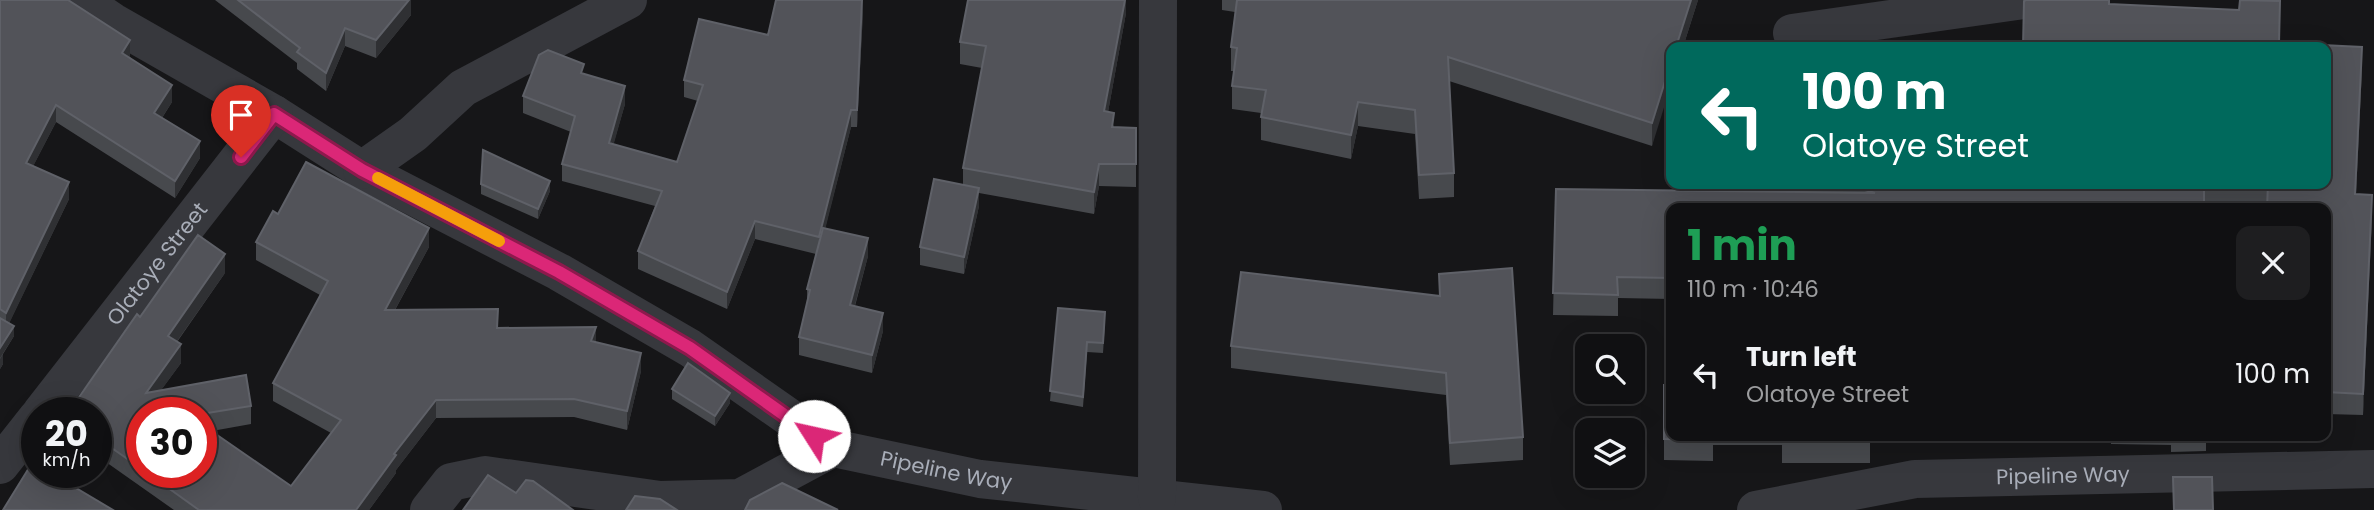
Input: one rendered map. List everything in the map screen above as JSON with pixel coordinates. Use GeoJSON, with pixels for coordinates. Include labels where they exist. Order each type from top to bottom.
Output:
{"type":"FeatureCollection","features":[{"type":"Feature","properties":{"kind":"street","name":"Pipeline Way"},"geometry":{"type":"LineString","coordinates":[[81,0],[113,22],[274,114],[362,170],[559,272],[690,348],[832,449],[980,479],[1263,510]]}},
{"type":"Feature","properties":{"kind":"street"},"geometry":{"type":"LineString","coordinates":[[362,170],[413,134],[463,88],[628,0]]}},
{"type":"Feature","properties":{"kind":"street"},"geometry":{"type":"LineString","coordinates":[[1157,498],[1158,0]]}},
{"type":"Feature","properties":{"kind":"street"},"geometry":{"type":"LineString","coordinates":[[1792,33],[2024,0]]}},
{"type":"Feature","properties":{"kind":"street","name":"Olatoye Street"},"geometry":{"type":"LineString","coordinates":[[53,397],[274,114]]}},
{"type":"Feature","properties":{"kind":"street"},"geometry":{"type":"LineString","coordinates":[[1,462],[21,438]]}},
{"type":"Feature","properties":{"kind":"street"},"geometry":{"type":"LineString","coordinates":[[429,510],[451,482],[485,475],[660,500],[740,498],[832,449]]}},
{"type":"Feature","properties":{"kind":"street","name":"Pipeline Way"},"geometry":{"type":"LineString","coordinates":[[1756,510],[1915,494],[2374,469]]}},
{"type":"Feature","properties":{"kind":"building"},"geometry":{"type":"Polygon","coordinates":[[[0,0],[68,0],[130,40],[122,53],[172,85],[154,113],[200,141],[175,181],[56,105],[26,163],[69,182],[6,313],[0,309],[0,0]]]}},
{"type":"Feature","properties":{"kind":"building"},"geometry":{"type":"Polygon","coordinates":[[[238,0],[409,0],[376,40],[345,28],[326,73],[297,52],[300,48],[238,0]]]}},
{"type":"Feature","properties":{"kind":"building"},"geometry":{"type":"Polygon","coordinates":[[[776,0],[862,0],[857,110],[851,110],[819,237],[755,221],[727,292],[638,251],[662,191],[562,164],[575,116],[523,96],[539,55],[548,50],[584,64],[581,73],[625,86],[609,143],[677,162],[703,85],[684,80],[699,19],[768,35],[776,0]]]}},
{"type":"Feature","properties":{"kind":"building"},"geometry":{"type":"Polygon","coordinates":[[[968,0],[1125,0],[1104,111],[1114,113],[1112,127],[1136,128],[1136,164],[1099,164],[1094,192],[963,168],[986,46],[960,42],[968,0]]]}},
{"type":"Feature","properties":{"kind":"building"},"geometry":{"type":"Polygon","coordinates":[[[1237,0],[1691,0],[1678,42],[1666,42],[1666,78],[1652,123],[1448,57],[1454,173],[1419,175],[1415,110],[1358,102],[1351,135],[1261,117],[1266,90],[1232,86],[1237,48],[1231,47],[1237,0]]]}},
{"type":"Feature","properties":{"kind":"building"},"geometry":{"type":"Polygon","coordinates":[[[2109,0],[2109,4],[2239,10],[2240,0],[2280,1],[2279,42],[2023,42],[2024,1],[2109,0]]]}},
{"type":"Feature","properties":{"kind":"building"},"geometry":{"type":"Polygon","coordinates":[[[2331,46],[2362,47],[2355,194],[2372,195],[2363,394],[2331,392],[2331,203],[2267,203],[2268,189],[2331,189],[2331,46]]]}},
{"type":"Feature","properties":{"kind":"building"},"geometry":{"type":"Polygon","coordinates":[[[483,150],[550,181],[538,209],[481,184],[483,150]]]}},
{"type":"Feature","properties":{"kind":"building"},"geometry":{"type":"Polygon","coordinates":[[[306,162],[429,228],[385,310],[498,309],[497,328],[596,327],[591,341],[641,353],[627,411],[574,399],[436,400],[394,454],[396,455],[356,510],[199,510],[168,488],[217,488],[217,435],[291,486],[341,420],[273,383],[328,281],[256,242],[273,211],[278,214],[306,162]]]}},
{"type":"Feature","properties":{"kind":"building"},"geometry":{"type":"Polygon","coordinates":[[[934,179],[979,188],[964,257],[920,247],[934,179]]]}},
{"type":"Feature","properties":{"kind":"building"},"geometry":{"type":"Polygon","coordinates":[[[1556,189],[1875,193],[1862,189],[2204,189],[2204,203],[1666,203],[1666,278],[1617,277],[1618,295],[1553,293],[1556,189]]]}},
{"type":"Feature","properties":{"kind":"building"},"geometry":{"type":"Polygon","coordinates":[[[823,228],[868,238],[850,305],[883,313],[872,355],[799,337],[810,290],[807,289],[823,228]]]}},
{"type":"Feature","properties":{"kind":"building"},"geometry":{"type":"Polygon","coordinates":[[[198,235],[225,254],[168,336],[181,344],[146,393],[246,375],[251,406],[217,411],[217,397],[126,397],[126,458],[112,448],[112,397],[79,397],[137,314],[140,317],[198,235]]]}},
{"type":"Feature","properties":{"kind":"building"},"geometry":{"type":"Polygon","coordinates":[[[1512,268],[1523,437],[1450,443],[1446,373],[1231,346],[1241,272],[1440,296],[1439,274],[1512,268]]]}},
{"type":"Feature","properties":{"kind":"building"},"geometry":{"type":"Polygon","coordinates":[[[1058,308],[1105,312],[1103,343],[1087,342],[1083,397],[1050,391],[1058,308]]]}},
{"type":"Feature","properties":{"kind":"building"},"geometry":{"type":"Polygon","coordinates":[[[0,318],[14,326],[0,348],[0,318]]]}},
{"type":"Feature","properties":{"kind":"building"},"geometry":{"type":"Polygon","coordinates":[[[688,363],[730,393],[715,416],[672,389],[688,363]]]}},
{"type":"Feature","properties":{"kind":"building"},"geometry":{"type":"Polygon","coordinates":[[[1664,385],[1666,385],[1666,439],[1664,385]]]}},
{"type":"Feature","properties":{"kind":"building"},"geometry":{"type":"Polygon","coordinates":[[[1782,441],[1870,441],[1870,442],[1782,441]]]}},
{"type":"Feature","properties":{"kind":"building"},"geometry":{"type":"Polygon","coordinates":[[[488,475],[516,493],[526,480],[533,481],[573,510],[463,510],[488,475]]]}},
{"type":"Feature","properties":{"kind":"building"},"geometry":{"type":"Polygon","coordinates":[[[2173,477],[2212,477],[2213,510],[2174,510],[2173,477]]]}},
{"type":"Feature","properties":{"kind":"building"},"geometry":{"type":"Polygon","coordinates":[[[21,481],[21,488],[76,488],[113,510],[3,510],[21,481]]]}},
{"type":"Feature","properties":{"kind":"building"},"geometry":{"type":"Polygon","coordinates":[[[782,483],[838,510],[745,510],[750,500],[782,483]]]}},
{"type":"Feature","properties":{"kind":"building"},"geometry":{"type":"Polygon","coordinates":[[[635,496],[660,499],[677,510],[626,510],[635,496]]]}},
{"type":"Feature","properties":{"kind":"slow traffic"},"geometry":{"type":"LineString","coordinates":[[378,178],[499,241]]}},
{"type":"Feature","properties":{"kind":"route"},"geometry":{"type":"LineString","coordinates":[[241,157],[274,114],[362,170],[559,272],[690,348],[814,436]]}}]}
